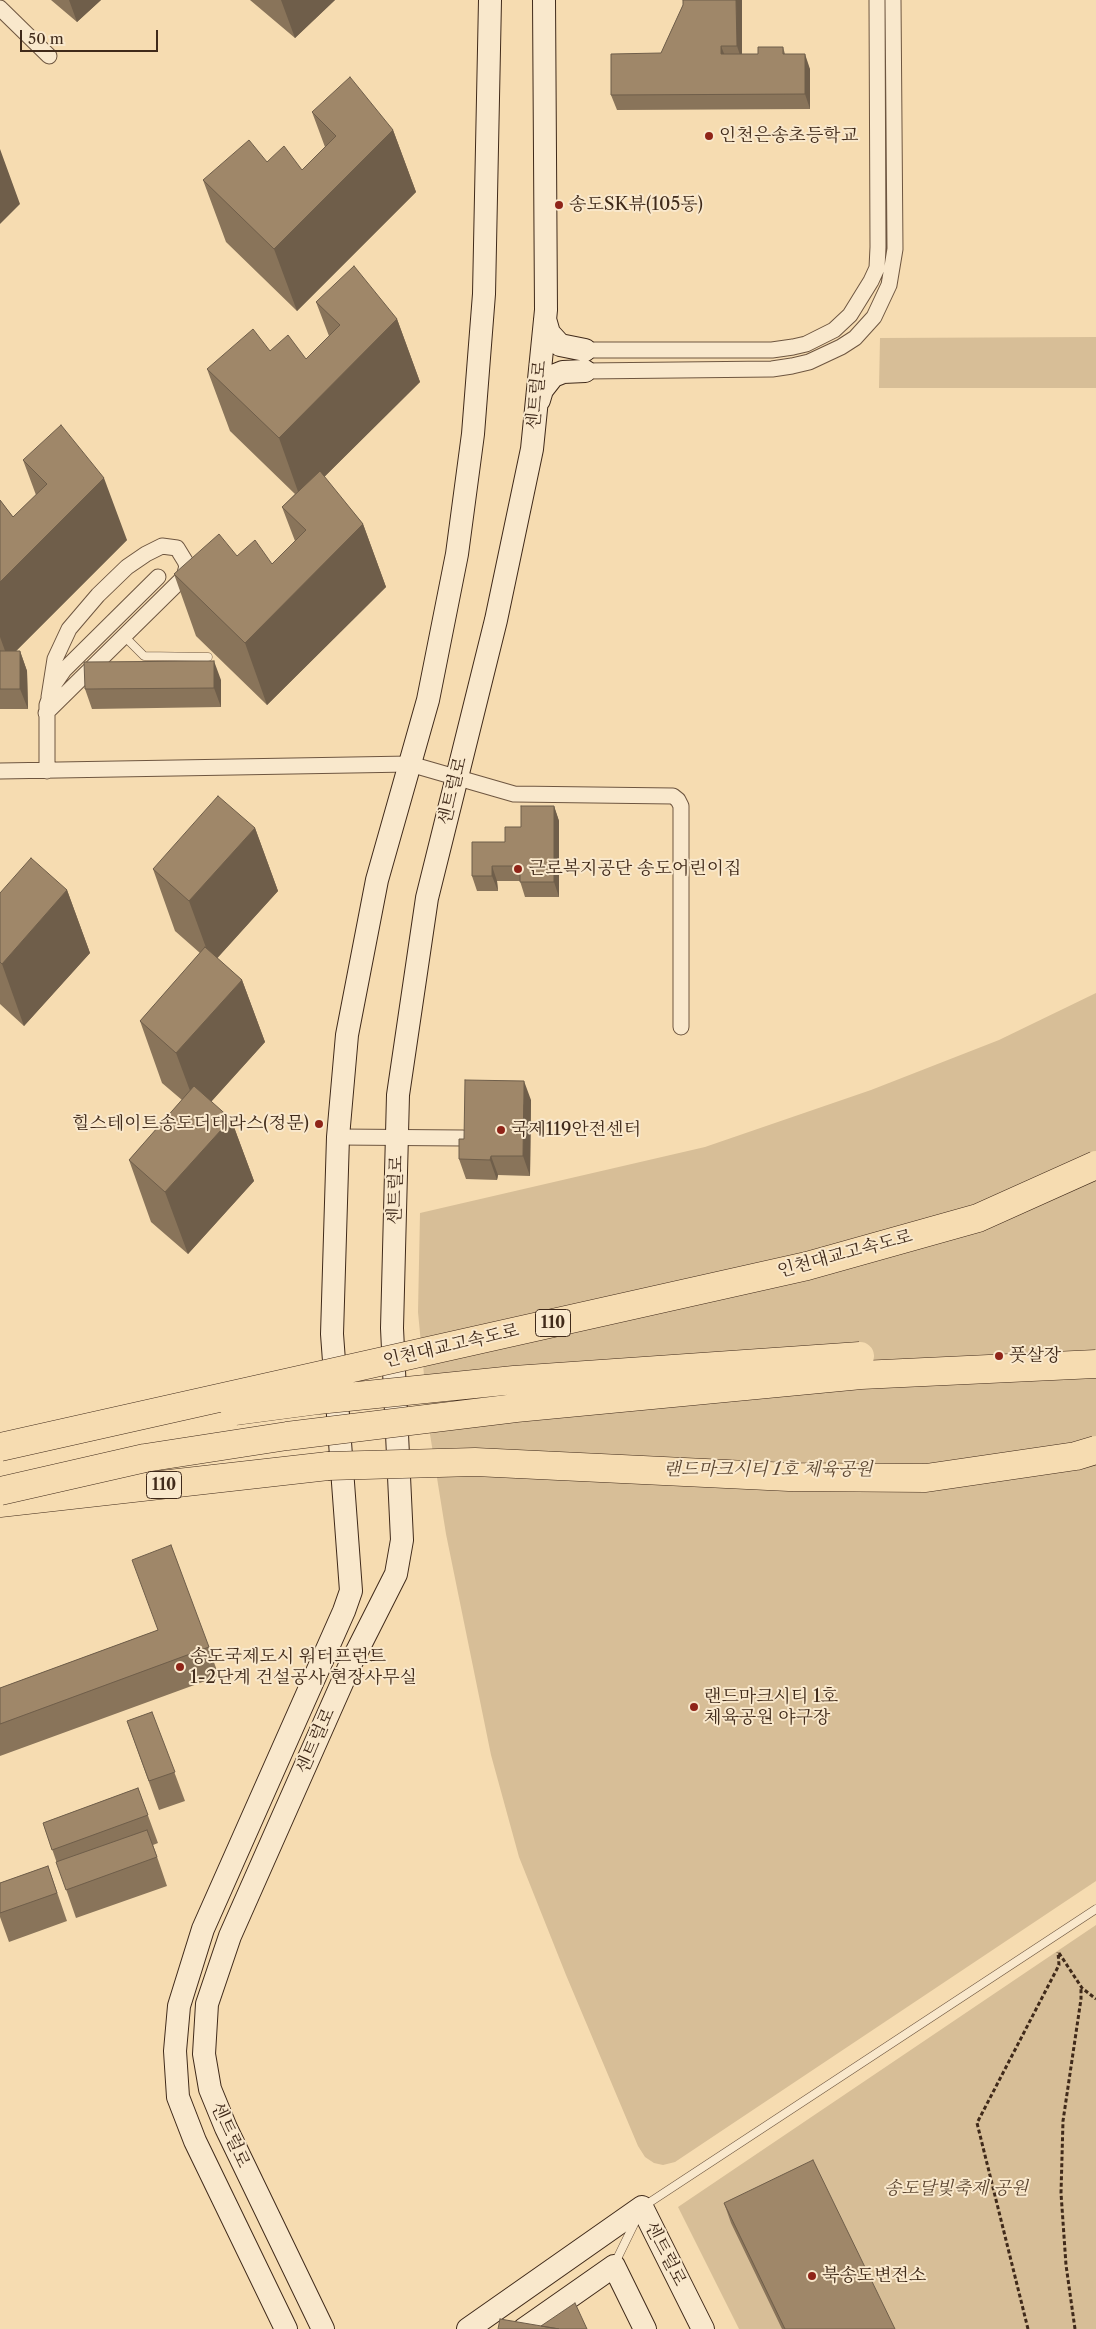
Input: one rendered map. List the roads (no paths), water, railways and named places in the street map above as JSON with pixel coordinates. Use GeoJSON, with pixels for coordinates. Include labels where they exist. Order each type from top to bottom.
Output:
{"type":"FeatureCollection","features":[{"type":"Feature","properties":{"kind":"highway","name":"인천대교고속도로"},"geometry":{"type":"LineString","coordinates":[[0,1447],[807,1266],[978,1218],[1096,1165]]}},
{"type":"Feature","properties":{"kind":"highway","name":"인천대교고속도로"},"geometry":{"type":"LineString","coordinates":[[0,1451],[173,1419],[318,1400],[514,1380],[860,1356],[1096,1346]]}},
{"type":"Feature","properties":{"kind":"highway"},"geometry":{"type":"LineString","coordinates":[[0,1491],[145,1458],[258,1440],[516,1408],[862,1375],[1096,1364]]}},
{"type":"Feature","properties":{"kind":"highway","name":"110"},"geometry":{"type":"LineString","coordinates":[[0,1503],[328,1466],[475,1462],[789,1477],[926,1478],[1076,1456],[1096,1450]]}},
{"type":"Feature","properties":{"kind":"main road","name":"센트럴로"},"geometry":{"type":"LineString","coordinates":[[286,2329],[195,2141],[178,2097],[175,2051],[179,2006],[203,1929],[344,1611],[351,1591],[332,1334],[338,1137],[350,1016],[377,880],[428,700],[453,573],[473,434],[484,294],[490,0]]}},
{"type":"Feature","properties":{"kind":"main road","name":"센트럴로"},"geometry":{"type":"LineString","coordinates":[[323,2329],[226,2128],[210,2089],[204,2054],[208,2004],[230,1936],[350,1665],[396,1574],[402,1540],[392,1328],[398,1095],[427,898],[496,620],[532,449],[545,319],[544,0]]}},
{"type":"Feature","properties":{"kind":"main road"},"geometry":{"type":"LineString","coordinates":[[545,319],[549,332],[560,345],[585,360]]}},
{"type":"Feature","properties":{"kind":"main road"},"geometry":{"type":"LineString","coordinates":[[536,408],[542,390],[553,376],[585,360]]}},
{"type":"Feature","properties":{"kind":"main road","name":"센트럴로"},"geometry":{"type":"LineString","coordinates":[[468,2329],[642,2208],[703,2329]]}},
{"type":"Feature","properties":{"kind":"main road"},"geometry":{"type":"LineString","coordinates":[[524,2329],[614,2266],[645,2329]]}},
{"type":"Feature","properties":{"kind":"street"},"geometry":{"type":"LineString","coordinates":[[585,360],[792,348],[806,344],[834,330],[850,315],[871,281],[876,268],[878,247],[877,0]]}},
{"type":"Feature","properties":{"kind":"street"},"geometry":{"type":"LineString","coordinates":[[585,360],[772,368],[792,366],[809,362],[842,348],[870,322],[889,285],[895,249],[893,0]]}},
{"type":"Feature","properties":{"kind":"street"},"geometry":{"type":"LineString","coordinates":[[0,8],[49,56]]}},
{"type":"Feature","properties":{"kind":"street"},"geometry":{"type":"LineString","coordinates":[[46,714],[184,577],[186,572],[185,560],[177,548],[162,546],[127,567],[98,595],[69,629],[55,659],[48,697],[46,714],[46,770]]}},
{"type":"Feature","properties":{"kind":"street"},"geometry":{"type":"LineString","coordinates":[[48,697],[64,670],[158,577]]}},
{"type":"Feature","properties":{"kind":"street"},"geometry":{"type":"LineString","coordinates":[[0,771],[410,764],[514,794],[672,796],[678,800],[681,814],[681,1027]]}},
{"type":"Feature","properties":{"kind":"street"},"geometry":{"type":"LineString","coordinates":[[338,1137],[463,1138]]}},
{"type":"Feature","properties":{"kind":"lane"},"geometry":{"type":"LineString","coordinates":[[124,636],[144,656],[208,657]]}},
{"type":"Feature","properties":{"kind":"lane"},"geometry":{"type":"LineString","coordinates":[[614,2266],[642,2208],[1096,1909]]}},
{"type":"Feature","properties":{"kind":"place","name":"인천은송초등학교"},"geometry":{"type":"Point","coordinates":[709,136]}},
{"type":"Feature","properties":{"kind":"place","name":"송도SK뷰(105동)"},"geometry":{"type":"Point","coordinates":[559,205]}},
{"type":"Feature","properties":{"kind":"place","name":"근로복지공단 송도어린이집"},"geometry":{"type":"Point","coordinates":[518,869]}},
{"type":"Feature","properties":{"kind":"place","name":"힐스테이트송도더테라스(정문)"},"geometry":{"type":"Point","coordinates":[319,1124]}},
{"type":"Feature","properties":{"kind":"place","name":"국제119안전센터"},"geometry":{"type":"Point","coordinates":[501,1130]}},
{"type":"Feature","properties":{"kind":"place","name":"풋살장"},"geometry":{"type":"Point","coordinates":[999,1356]}},
{"type":"Feature","properties":{"kind":"place","name":"송도국제도시 워터프런트 1-2단계 건설공사 현장사무실"},"geometry":{"type":"Point","coordinates":[180,1667]}},
{"type":"Feature","properties":{"kind":"place","name":"랜드마크시티 1호 체육공원 야구장"},"geometry":{"type":"Point","coordinates":[694,1707]}},
{"type":"Feature","properties":{"kind":"place","name":"북송도변전소"},"geometry":{"type":"Point","coordinates":[812,2276]}},
{"type":"Feature","properties":{"kind":"park label","name":"랜드마크시티 1호 체육공원"},"geometry":{"type":"Point","coordinates":[768,1470]}},
{"type":"Feature","properties":{"kind":"park label","name":"송도달빛축제 공원"},"geometry":{"type":"Point","coordinates":[956,2189]}}]}
